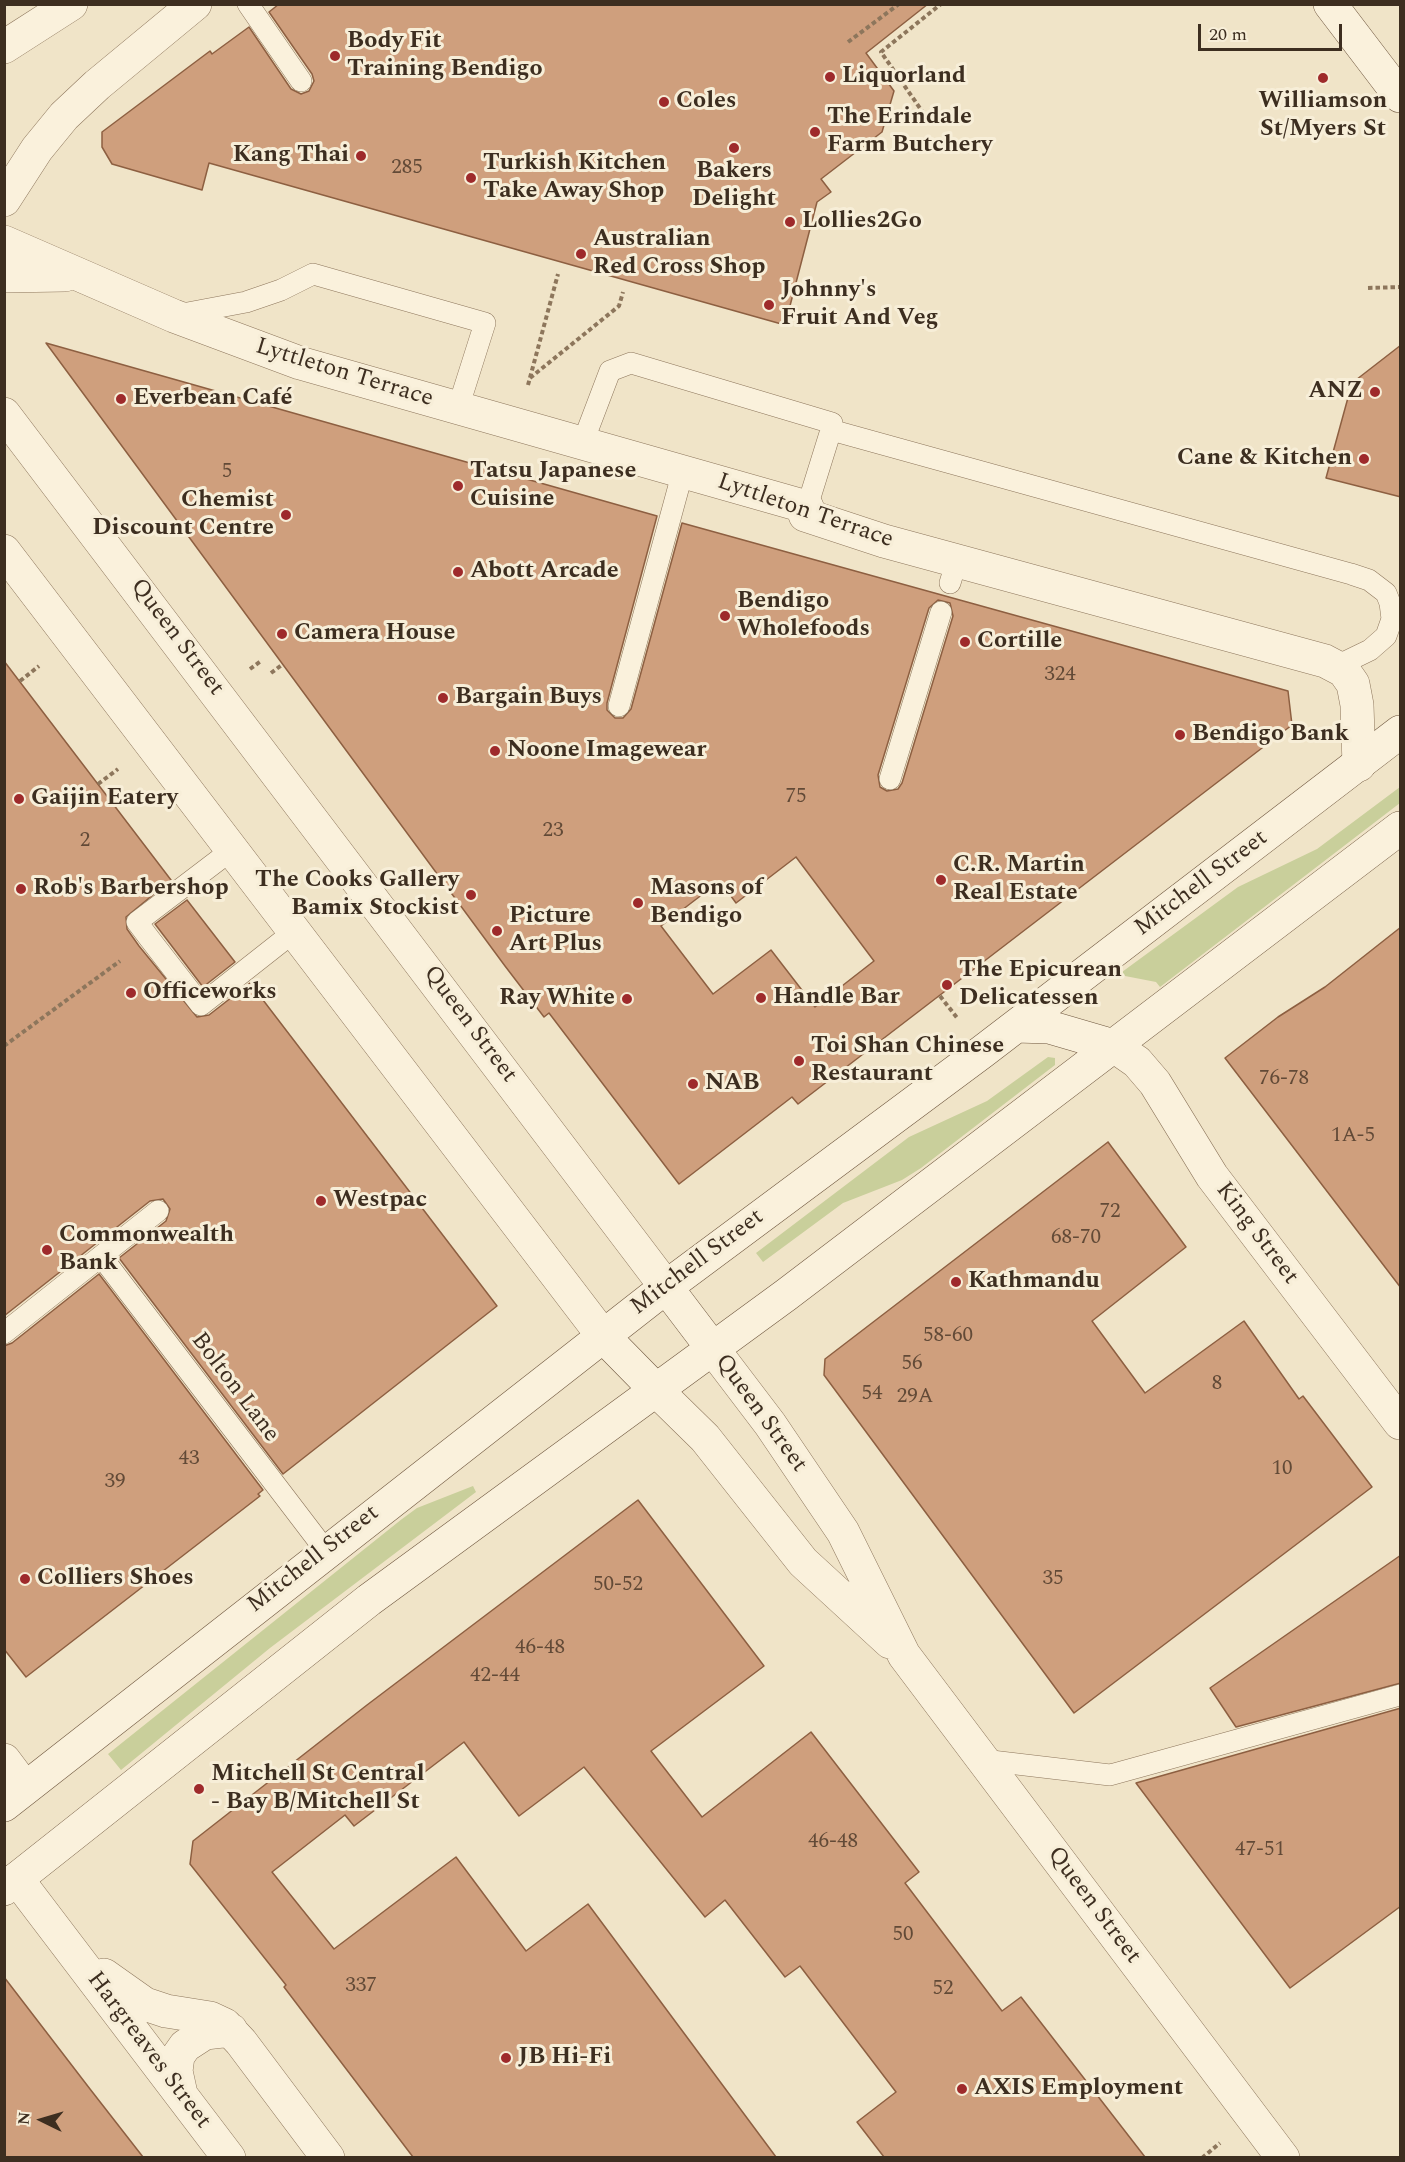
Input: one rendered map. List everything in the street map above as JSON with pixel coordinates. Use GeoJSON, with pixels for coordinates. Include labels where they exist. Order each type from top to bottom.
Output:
{"type":"FeatureCollection","features":[{"type":"Feature","properties":{"kind":"street"},"geometry":{"type":"LineString","coordinates":[[4,47],[71,4]]}},
{"type":"Feature","properties":{"kind":"street"},"geometry":{"type":"LineString","coordinates":[[4,200],[37,149],[64,116],[97,85],[195,4]]}},
{"type":"Feature","properties":{"kind":"street"},"geometry":{"type":"LineString","coordinates":[[1330,4],[1401,96]]}},
{"type":"Feature","properties":{"kind":"street","name":"Lyttleton Terrace"},"geometry":{"type":"LineString","coordinates":[[4,243],[76,276],[174,316],[300,363],[807,507],[805,515],[884,541],[953,571],[1337,666]]}},
{"type":"Feature","properties":{"kind":"street","name":"Lyttleton Terrace"},"geometry":{"type":"LineString","coordinates":[[4,276],[76,276]]}},
{"type":"Feature","properties":{"kind":"street","name":"Queen Street"},"geometry":{"type":"LineString","coordinates":[[4,414],[770,1424],[843,1532],[904,1655]]}},
{"type":"Feature","properties":{"kind":"street","name":"Queen Street"},"geometry":{"type":"LineString","coordinates":[[4,551],[603,1336],[705,1438],[803,1562],[904,1655],[1283,2157]]}},
{"type":"Feature","properties":{"kind":"street"},"geometry":{"type":"LineString","coordinates":[[1337,666],[1348,677],[1355,692],[1359,765]]}},
{"type":"Feature","properties":{"kind":"street","name":"Mitchell Street"},"geometry":{"type":"LineString","coordinates":[[15,1796],[666,1287],[1017,1026],[1401,732]]}},
{"type":"Feature","properties":{"kind":"street"},"geometry":{"type":"LineString","coordinates":[[9,1877],[369,1600],[655,1389],[713,1349],[1401,828]]}},
{"type":"Feature","properties":{"kind":"street","name":"King Street"},"geometry":{"type":"LineString","coordinates":[[1017,1026],[1049,1027],[1114,1046],[1137,1062],[1152,1077],[1212,1176],[1401,1423]]}},
{"type":"Feature","properties":{"kind":"street"},"geometry":{"type":"LineString","coordinates":[[4,1760],[15,1796]]}},
{"type":"Feature","properties":{"kind":"street","name":"Hargreaves Street"},"geometry":{"type":"LineString","coordinates":[[9,1877],[68,1945],[229,2157]]}},
{"type":"Feature","properties":{"kind":"street","name":"Hargreaves Street"},"geometry":{"type":"LineString","coordinates":[[68,1945],[122,1990],[145,2004],[166,2011],[216,2019],[231,2030],[328,2157]]}},
{"type":"Feature","properties":{"kind":"street"},"geometry":{"type":"LineString","coordinates":[[181,2094],[177,2063],[185,2046],[206,2033],[231,2030]]}},
{"type":"Feature","properties":{"kind":"lane"},"geometry":{"type":"LineString","coordinates":[[248,4],[301,81]]}},
{"type":"Feature","properties":{"kind":"lane"},"geometry":{"type":"LineString","coordinates":[[174,316],[246,302],[281,290],[313,274],[485,323],[458,408]]}},
{"type":"Feature","properties":{"kind":"lane"},"geometry":{"type":"LineString","coordinates":[[584,442],[610,371],[631,363],[832,423],[807,507]]}},
{"type":"Feature","properties":{"kind":"lane"},"geometry":{"type":"LineString","coordinates":[[831,430],[1369,580],[1386,594],[1390,603],[1390,628],[1370,650],[1337,666]]}},
{"type":"Feature","properties":{"kind":"lane"},"geometry":{"type":"LineString","coordinates":[[619,706],[683,471]]}},
{"type":"Feature","properties":{"kind":"lane"},"geometry":{"type":"LineString","coordinates":[[890,779],[941,612]]}},
{"type":"Feature","properties":{"kind":"lane"},"geometry":{"type":"LineString","coordinates":[[233,849],[137,922],[149,938],[201,1005],[295,931]]}},
{"type":"Feature","properties":{"kind":"lane"},"geometry":{"type":"LineString","coordinates":[[4,1333],[158,1211]]}},
{"type":"Feature","properties":{"kind":"lane","name":"Bolton Lane"},"geometry":{"type":"LineString","coordinates":[[101,1256],[326,1551]]}},
{"type":"Feature","properties":{"kind":"lane"},"geometry":{"type":"LineString","coordinates":[[983,1760],[1110,1775],[1401,1695]]}},
{"type":"Feature","properties":{"kind":"path"},"geometry":{"type":"LineString","coordinates":[[848,42],[898,4]]}},
{"type":"Feature","properties":{"kind":"path"},"geometry":{"type":"LineString","coordinates":[[924,114],[880,52],[941,4]]}},
{"type":"Feature","properties":{"kind":"path"},"geometry":{"type":"LineString","coordinates":[[525,395],[558,274]]}},
{"type":"Feature","properties":{"kind":"path"},"geometry":{"type":"LineString","coordinates":[[1368,288],[1401,287]]}},
{"type":"Feature","properties":{"kind":"path"},"geometry":{"type":"LineString","coordinates":[[530,379],[619,306],[623,292]]}},
{"type":"Feature","properties":{"kind":"path"},"geometry":{"type":"LineString","coordinates":[[249,670],[261,661]]}},
{"type":"Feature","properties":{"kind":"path"},"geometry":{"type":"LineString","coordinates":[[271,673],[283,664]]}},
{"type":"Feature","properties":{"kind":"path"},"geometry":{"type":"LineString","coordinates":[[98,784],[123,765]]}},
{"type":"Feature","properties":{"kind":"path"},"geometry":{"type":"LineString","coordinates":[[4,1046],[149,938]]}},
{"type":"Feature","properties":{"kind":"green space"},"geometry":{"type":"Polygon","coordinates":[[[1400,787],[1400,803],[1160,987],[1156,982],[1125,976],[1122,972],[1238,887],[1317,849],[1400,787]]]}},
{"type":"Feature","properties":{"kind":"green space"},"geometry":{"type":"Polygon","coordinates":[[[1048,1057],[1055,1058],[1055,1065],[921,1168],[902,1180],[843,1203],[763,1262],[756,1253],[909,1137],[987,1101],[1048,1057]]]}},
{"type":"Feature","properties":{"kind":"green space"},"geometry":{"type":"Polygon","coordinates":[[[473,1486],[476,1492],[270,1648],[121,1770],[108,1754],[402,1519],[417,1508],[473,1486]]]}},
{"type":"Feature","properties":{"kind":"building"},"geometry":{"type":"Polygon","coordinates":[[[279,4],[928,4],[866,53],[894,91],[882,132],[821,179],[831,192],[817,202],[785,325],[209,163],[202,190],[112,164],[102,147],[102,132],[210,51],[212,54],[249,27],[291,89],[301,94],[309,91],[314,81],[312,74],[269,12],[279,4]]]}},
{"type":"Feature","properties":{"kind":"building"},"geometry":{"type":"Polygon","coordinates":[[[46,343],[657,516],[607,703],[607,710],[615,718],[623,718],[631,709],[682,523],[1288,691],[1292,725],[798,1104],[792,1097],[679,1184],[549,1013],[544,1017],[46,343]],[[938,600],[929,608],[878,775],[880,787],[887,791],[898,789],[902,783],[953,616],[950,603],[938,600]],[[796,857],[736,903],[720,881],[661,926],[713,994],[771,950],[815,1007],[874,961],[796,857]]]}},
{"type":"Feature","properties":{"kind":"building","name":"Cane & Kitchen"},"geometry":{"type":"Polygon","coordinates":[[[1401,345],[1401,497],[1326,478],[1352,383],[1401,345]]]}},
{"type":"Feature","properties":{"kind":"building"},"geometry":{"type":"Polygon","coordinates":[[[4,661],[171,880],[126,917],[127,929],[139,946],[197,1017],[209,1015],[250,983],[497,1306],[283,1474],[119,1258],[166,1221],[170,1209],[163,1199],[150,1201],[4,1316],[4,661]]]}},
{"type":"Feature","properties":{"kind":"building"},"geometry":{"type":"Polygon","coordinates":[[[187,900],[235,962],[203,987],[155,924],[187,900]]]}},
{"type":"Feature","properties":{"kind":"building"},"geometry":{"type":"Polygon","coordinates":[[[1401,927],[1401,1288],[1225,1058],[1278,1017],[1325,987],[1401,927]]]}},
{"type":"Feature","properties":{"kind":"building"},"geometry":{"type":"Polygon","coordinates":[[[1108,1142],[1186,1247],[1092,1321],[1145,1393],[1244,1321],[1299,1399],[1303,1396],[1372,1487],[1074,1713],[824,1375],[825,1359],[1108,1142]]]}},
{"type":"Feature","properties":{"kind":"building"},"geometry":{"type":"Polygon","coordinates":[[[99,1274],[263,1490],[258,1494],[260,1496],[26,1677],[4,1649],[4,1346],[12,1343],[99,1274]]]}},
{"type":"Feature","properties":{"kind":"building"},"geometry":{"type":"Polygon","coordinates":[[[638,1500],[764,1666],[651,1751],[702,1817],[811,1732],[919,1872],[905,1883],[1002,2011],[1021,1997],[1145,2157],[884,2157],[857,2122],[896,2092],[800,1966],[785,1977],[725,1900],[705,1917],[584,1767],[519,1816],[464,1742],[354,1826],[345,1815],[272,1872],[334,1949],[456,1857],[526,1951],[588,1904],[776,2157],[413,2157],[284,1987],[286,1985],[190,1864],[193,1841],[367,1705],[638,1500]]]}},
{"type":"Feature","properties":{"kind":"building"},"geometry":{"type":"Polygon","coordinates":[[[1401,1555],[1401,1683],[1236,1727],[1210,1688],[1401,1555]]]}},
{"type":"Feature","properties":{"kind":"building"},"geometry":{"type":"Polygon","coordinates":[[[1401,1708],[1401,1906],[1290,1988],[1136,1783],[1401,1708]]]}},
{"type":"Feature","properties":{"kind":"building"},"geometry":{"type":"Polygon","coordinates":[[[4,1977],[90,2089],[143,2157],[4,2157],[4,1977]]]}},
{"type":"Feature","properties":{"kind":"place","name":"Body Fit Training Bendigo"},"geometry":{"type":"Point","coordinates":[335,56]}},
{"type":"Feature","properties":{"kind":"place","name":"Liquorland"},"geometry":{"type":"Point","coordinates":[830,77]}},
{"type":"Feature","properties":{"kind":"place","name":"Williamson St/Myers St"},"geometry":{"type":"Point","coordinates":[1323,78]}},
{"type":"Feature","properties":{"kind":"place","name":"Coles"},"geometry":{"type":"Point","coordinates":[664,102]}},
{"type":"Feature","properties":{"kind":"place","name":"The Erindale Farm Butchery"},"geometry":{"type":"Point","coordinates":[815,132]}},
{"type":"Feature","properties":{"kind":"place","name":"Bakers Delight"},"geometry":{"type":"Point","coordinates":[734,148]}},
{"type":"Feature","properties":{"kind":"place","name":"Kang Thai"},"geometry":{"type":"Point","coordinates":[361,156]}},
{"type":"Feature","properties":{"kind":"place","name":"Turkish Kitchen Take Away Shop"},"geometry":{"type":"Point","coordinates":[471,178]}},
{"type":"Feature","properties":{"kind":"place","name":"Lollies2Go"},"geometry":{"type":"Point","coordinates":[790,222]}},
{"type":"Feature","properties":{"kind":"place","name":"Australian Red Cross Shop"},"geometry":{"type":"Point","coordinates":[581,254]}},
{"type":"Feature","properties":{"kind":"place","name":"Johnny's Fruit And Veg"},"geometry":{"type":"Point","coordinates":[769,305]}},
{"type":"Feature","properties":{"kind":"place","name":"ANZ"},"geometry":{"type":"Point","coordinates":[1375,392]}},
{"type":"Feature","properties":{"kind":"place","name":"Everbean Café"},"geometry":{"type":"Point","coordinates":[121,399]}},
{"type":"Feature","properties":{"kind":"place","name":"Cane & Kitchen"},"geometry":{"type":"Point","coordinates":[1364,459]}},
{"type":"Feature","properties":{"kind":"place","name":"Tatsu Japanese Cuisine"},"geometry":{"type":"Point","coordinates":[458,486]}},
{"type":"Feature","properties":{"kind":"place","name":"Chemist Discount Centre"},"geometry":{"type":"Point","coordinates":[286,515]}},
{"type":"Feature","properties":{"kind":"place","name":"Abott Arcade"},"geometry":{"type":"Point","coordinates":[458,572]}},
{"type":"Feature","properties":{"kind":"place","name":"Bendigo Wholefoods"},"geometry":{"type":"Point","coordinates":[725,616]}},
{"type":"Feature","properties":{"kind":"place","name":"Camera House"},"geometry":{"type":"Point","coordinates":[282,634]}},
{"type":"Feature","properties":{"kind":"place","name":"Cortille"},"geometry":{"type":"Point","coordinates":[965,642]}},
{"type":"Feature","properties":{"kind":"place","name":"Bargain Buys"},"geometry":{"type":"Point","coordinates":[443,698]}},
{"type":"Feature","properties":{"kind":"place","name":"Bendigo Bank"},"geometry":{"type":"Point","coordinates":[1180,735]}},
{"type":"Feature","properties":{"kind":"place","name":"Noone Imagewear"},"geometry":{"type":"Point","coordinates":[495,751]}},
{"type":"Feature","properties":{"kind":"place","name":"Gaijin Eatery"},"geometry":{"type":"Point","coordinates":[19,799]}},
{"type":"Feature","properties":{"kind":"place","name":"C.R. Martin Real Estate"},"geometry":{"type":"Point","coordinates":[941,880]}},
{"type":"Feature","properties":{"kind":"place","name":"Rob's Barbershop"},"geometry":{"type":"Point","coordinates":[21,889]}},
{"type":"Feature","properties":{"kind":"place","name":"The Cooks Gallery Bamix Stockist"},"geometry":{"type":"Point","coordinates":[471,895]}},
{"type":"Feature","properties":{"kind":"place","name":"Masons of Bendigo"},"geometry":{"type":"Point","coordinates":[638,903]}},
{"type":"Feature","properties":{"kind":"place","name":"Picture Art Plus"},"geometry":{"type":"Point","coordinates":[497,931]}},
{"type":"Feature","properties":{"kind":"place","name":"The Epicurean Delicatessen"},"geometry":{"type":"Point","coordinates":[947,985]}},
{"type":"Feature","properties":{"kind":"place","name":"Officeworks"},"geometry":{"type":"Point","coordinates":[131,993]}},
{"type":"Feature","properties":{"kind":"place","name":"Handle Bar"},"geometry":{"type":"Point","coordinates":[761,998]}},
{"type":"Feature","properties":{"kind":"place","name":"Ray White"},"geometry":{"type":"Point","coordinates":[627,999]}},
{"type":"Feature","properties":{"kind":"place","name":"Toi Shan Chinese Restaurant"},"geometry":{"type":"Point","coordinates":[799,1061]}},
{"type":"Feature","properties":{"kind":"place","name":"NAB"},"geometry":{"type":"Point","coordinates":[693,1084]}},
{"type":"Feature","properties":{"kind":"place","name":"Westpac"},"geometry":{"type":"Point","coordinates":[321,1201]}},
{"type":"Feature","properties":{"kind":"place","name":"Commonwealth Bank"},"geometry":{"type":"Point","coordinates":[47,1250]}},
{"type":"Feature","properties":{"kind":"place","name":"Kathmandu"},"geometry":{"type":"Point","coordinates":[956,1282]}},
{"type":"Feature","properties":{"kind":"place","name":"Colliers Shoes"},"geometry":{"type":"Point","coordinates":[25,1579]}},
{"type":"Feature","properties":{"kind":"place","name":"Mitchell St Central - Bay B/Mitchell St"},"geometry":{"type":"Point","coordinates":[199,1789]}},
{"type":"Feature","properties":{"kind":"place","name":"JB Hi-Fi"},"geometry":{"type":"Point","coordinates":[506,2058]}},
{"type":"Feature","properties":{"kind":"place","name":"AXIS Employment"},"geometry":{"type":"Point","coordinates":[962,2089]}}]}
